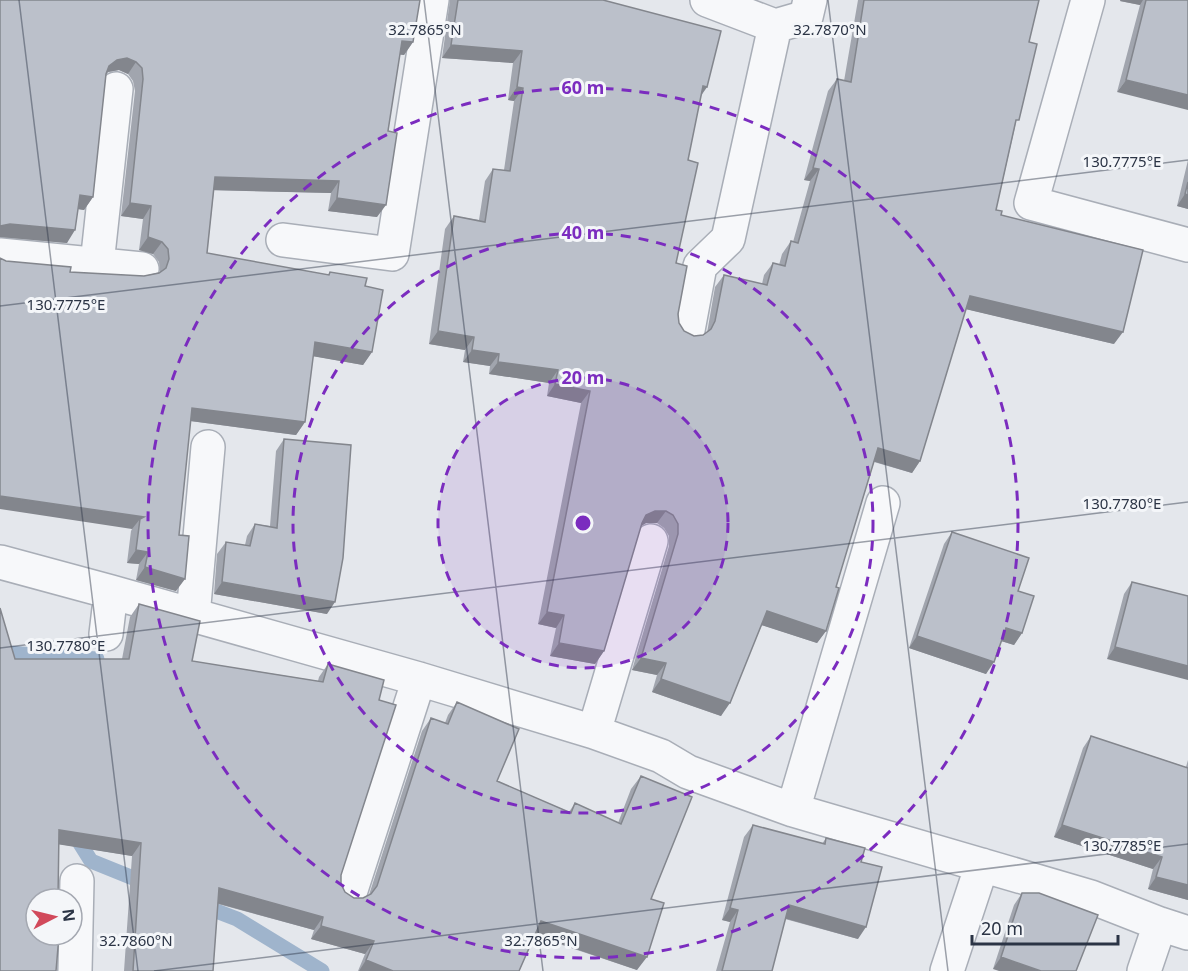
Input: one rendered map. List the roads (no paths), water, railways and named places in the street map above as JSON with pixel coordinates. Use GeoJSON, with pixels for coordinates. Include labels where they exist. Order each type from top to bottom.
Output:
{"type":"FeatureCollection","features":[{"type":"Feature","properties":{"kind":"street"},"geometry":{"type":"LineString","coordinates":[[283,240],[392,254],[432,0]]}},
{"type":"Feature","properties":{"kind":"street"},"geometry":{"type":"LineString","coordinates":[[707,0],[775,26],[806,17],[810,0]]}},
{"type":"Feature","properties":{"kind":"street"},"geometry":{"type":"LineString","coordinates":[[1088,0],[1031,203],[1188,245]]}},
{"type":"Feature","properties":{"kind":"street"},"geometry":{"type":"LineString","coordinates":[[688,330],[700,266],[728,239],[775,26]]}},
{"type":"Feature","properties":{"kind":"street"},"geometry":{"type":"LineString","coordinates":[[97,264],[116,89]]}},
{"type":"Feature","properties":{"kind":"street"},"geometry":{"type":"LineString","coordinates":[[0,255],[142,269]]}},
{"type":"Feature","properties":{"kind":"street"},"geometry":{"type":"LineString","coordinates":[[193,616],[208,447]]}},
{"type":"Feature","properties":{"kind":"street"},"geometry":{"type":"LineString","coordinates":[[793,810],[883,503]]}},
{"type":"Feature","properties":{"kind":"street"},"geometry":{"type":"LineString","coordinates":[[594,732],[651,542]]}},
{"type":"Feature","properties":{"kind":"street"},"geometry":{"type":"LineString","coordinates":[[0,562],[419,679],[594,732],[661,756],[688,772],[793,810],[1091,897],[1174,928],[1144,971]]}},
{"type":"Feature","properties":{"kind":"street"},"geometry":{"type":"LineString","coordinates":[[106,634],[111,592]]}},
{"type":"Feature","properties":{"kind":"street"},"geometry":{"type":"LineString","coordinates":[[350,893],[419,679]]}},
{"type":"Feature","properties":{"kind":"street"},"geometry":{"type":"LineString","coordinates":[[947,971],[982,865]]}},
{"type":"Feature","properties":{"kind":"street"},"geometry":{"type":"LineString","coordinates":[[75,971],[77,881]]}},
{"type":"Feature","properties":{"kind":"waterway"},"geometry":{"type":"LineString","coordinates":[[0,655],[7,653],[97,659],[94,679]]}},
{"type":"Feature","properties":{"kind":"waterway"},"geometry":{"type":"LineString","coordinates":[[76,831],[76,837],[91,861],[148,884]]}},
{"type":"Feature","properties":{"kind":"waterway"},"geometry":{"type":"LineString","coordinates":[[198,904],[237,919],[322,971]]}}]}
